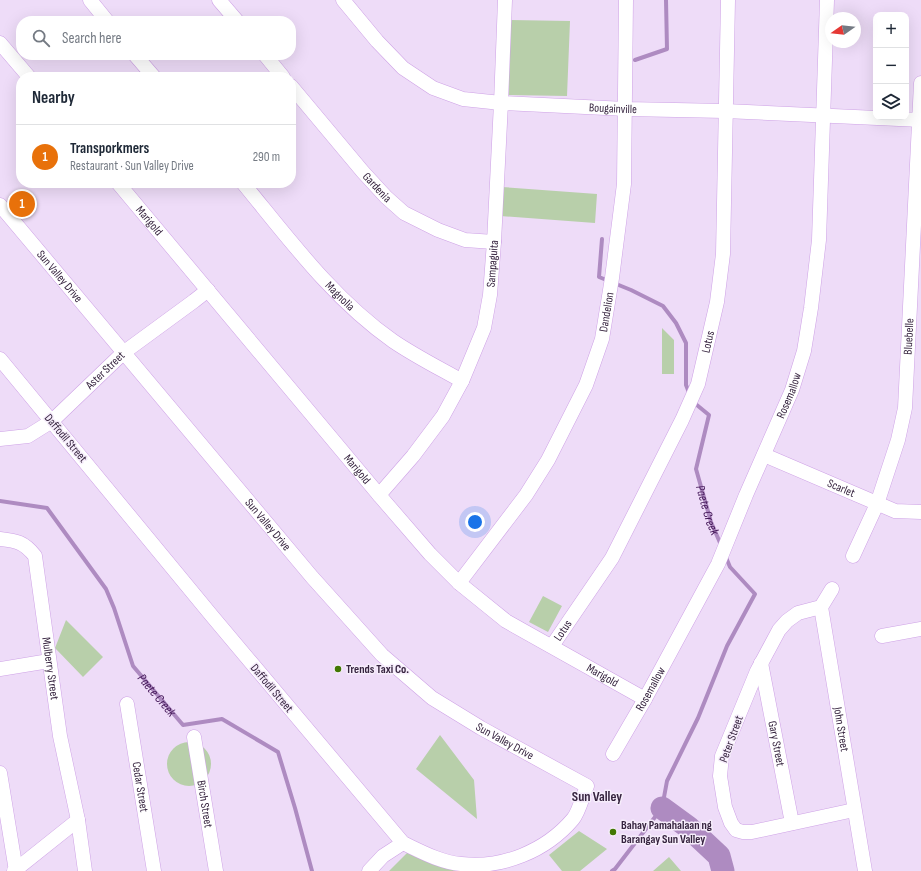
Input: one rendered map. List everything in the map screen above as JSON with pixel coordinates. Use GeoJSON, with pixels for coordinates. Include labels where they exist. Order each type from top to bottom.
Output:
{"type":"FeatureCollection","features":[{"type":"Feature","properties":{"kind":"street"},"geometry":{"type":"LineString","coordinates":[[90,0],[103,16]]}},
{"type":"Feature","properties":{"kind":"street"},"geometry":{"type":"LineString","coordinates":[[219,0],[232,16]]}},
{"type":"Feature","properties":{"kind":"street","name":"Bougainville"},"geometry":{"type":"LineString","coordinates":[[344,0],[377,41],[403,68],[433,88],[463,99],[501,103],[626,109],[725,111],[920,120]]}},
{"type":"Feature","properties":{"kind":"street","name":"Sampaguita"},"geometry":{"type":"LineString","coordinates":[[379,495],[414,456],[443,416],[462,380],[484,328],[490,295],[494,242],[505,0]]}},
{"type":"Feature","properties":{"kind":"street","name":"Dandelion"},"geometry":{"type":"LineString","coordinates":[[459,583],[526,495],[548,460],[586,385],[602,339],[612,278],[624,184],[626,0]]}},
{"type":"Feature","properties":{"kind":"street","name":"Lotus"},"geometry":{"type":"LineString","coordinates":[[552,646],[612,558],[682,420],[698,384],[714,314],[723,254],[728,0]]}},
{"type":"Feature","properties":{"kind":"street","name":"Rosemallow"},"geometry":{"type":"LineString","coordinates":[[613,754],[645,700],[718,564],[792,390],[804,351],[819,240],[827,0]]}},
{"type":"Feature","properties":{"kind":"street"},"geometry":{"type":"LineString","coordinates":[[0,43],[25,72]]}},
{"type":"Feature","properties":{"kind":"street"},"geometry":{"type":"LineString","coordinates":[[139,60],[150,72]]}},
{"type":"Feature","properties":{"kind":"street"},"geometry":{"type":"LineString","coordinates":[[269,60],[280,72]]}},
{"type":"Feature","properties":{"kind":"street","name":"Bluebelle"},"geometry":{"type":"LineString","coordinates":[[853,556],[877,504],[898,440],[905,408],[921,83]]}},
{"type":"Feature","properties":{"kind":"street","name":"Gardenia"},"geometry":{"type":"LineString","coordinates":[[296,92],[363,172],[386,197],[404,213],[438,230],[465,240],[494,242]]}},
{"type":"Feature","properties":{"kind":"street","name":"Marigold"},"geometry":{"type":"LineString","coordinates":[[122,188],[379,495],[430,554],[459,583],[506,621],[645,700]]}},
{"type":"Feature","properties":{"kind":"street","name":"Magnolia"},"geometry":{"type":"LineString","coordinates":[[247,188],[318,272],[336,292],[361,315],[393,341],[413,354],[462,380]]}},
{"type":"Feature","properties":{"kind":"street","name":"Sun Valley Drive"},"geometry":{"type":"LineString","coordinates":[[0,205],[312,577],[382,655],[432,698],[480,728],[587,786]]}},
{"type":"Feature","properties":{"kind":"street","name":"Aster Street"},"geometry":{"type":"LineString","coordinates":[[0,439],[28,436],[52,421],[123,353],[208,290]]}},
{"type":"Feature","properties":{"kind":"street","name":"Daffodil Street"},"geometry":{"type":"LineString","coordinates":[[0,359],[212,616],[403,843],[430,856],[461,864],[488,864],[518,858],[552,840],[574,818],[587,786]]}},
{"type":"Feature","properties":{"kind":"street","name":"Scarlet"},"geometry":{"type":"LineString","coordinates":[[764,455],[895,511],[921,512]]}},
{"type":"Feature","properties":{"kind":"street","name":"Mulberry Street"},"geometry":{"type":"LineString","coordinates":[[0,538],[22,543],[28,547],[35,556],[60,736],[78,820],[85,871]]}},
{"type":"Feature","properties":{"kind":"street"},"geometry":{"type":"LineString","coordinates":[[822,607],[832,589]]}},
{"type":"Feature","properties":{"kind":"street","name":"Peter Street"},"geometry":{"type":"LineString","coordinates":[[822,607],[798,612],[779,630],[761,664],[722,756],[720,776],[725,807],[731,823],[736,830],[743,832],[752,832],[854,810]]}},
{"type":"Feature","properties":{"kind":"street","name":"John Street"},"geometry":{"type":"LineString","coordinates":[[822,607],[865,871]]}},
{"type":"Feature","properties":{"kind":"street"},"geometry":{"type":"LineString","coordinates":[[882,636],[921,629]]}},
{"type":"Feature","properties":{"kind":"street"},"geometry":{"type":"LineString","coordinates":[[0,669],[49,662]]}},
{"type":"Feature","properties":{"kind":"street","name":"Gary Street"},"geometry":{"type":"LineString","coordinates":[[761,664],[792,823]]}},
{"type":"Feature","properties":{"kind":"street","name":"Cedar Street"},"geometry":{"type":"LineString","coordinates":[[127,704],[154,871]]}},
{"type":"Feature","properties":{"kind":"street","name":"Birch Street"},"geometry":{"type":"LineString","coordinates":[[194,737],[216,871]]}},
{"type":"Feature","properties":{"kind":"street"},"geometry":{"type":"LineString","coordinates":[[0,773],[15,871]]}},
{"type":"Feature","properties":{"kind":"street"},"geometry":{"type":"LineString","coordinates":[[15,871],[78,820]]}},
{"type":"Feature","properties":{"kind":"street"},"geometry":{"type":"LineString","coordinates":[[369,871],[383,856],[403,843]]}},
{"type":"Feature","properties":{"kind":"green space"},"geometry":{"type":"Polygon","coordinates":[[[510,20],[570,21],[567,96],[508,95],[510,20]]]}},
{"type":"Feature","properties":{"kind":"green space"},"geometry":{"type":"Polygon","coordinates":[[[502,187],[597,194],[595,223],[500,216],[502,187]]]}},
{"type":"Feature","properties":{"kind":"green space"},"geometry":{"type":"Polygon","coordinates":[[[662,328],[674,340],[674,374],[662,374],[662,328]]]}},
{"type":"Feature","properties":{"kind":"green space"},"geometry":{"type":"Polygon","coordinates":[[[543,596],[562,606],[548,632],[529,622],[543,596]]]}},
{"type":"Feature","properties":{"kind":"green space"},"geometry":{"type":"Polygon","coordinates":[[[66,620],[103,657],[83,677],[55,648],[66,620]]]}},
{"type":"Feature","properties":{"kind":"green space"},"geometry":{"type":"Polygon","coordinates":[[[440,735],[474,780],[477,819],[416,769],[440,735]]]}},
{"type":"Feature","properties":{"kind":"green space"},"geometry":{"type":"Polygon","coordinates":[[[185,742],[193,742],[198,743],[205,748],[210,755],[210,773],[205,780],[198,785],[185,786],[177,783],[170,776],[167,768],[167,760],[170,752],[177,745],[185,742]]]}},
{"type":"Feature","properties":{"kind":"green space"},"geometry":{"type":"Polygon","coordinates":[[[579,831],[607,849],[580,871],[562,871],[549,855],[579,831]]]}},
{"type":"Feature","properties":{"kind":"green space"},"geometry":{"type":"Polygon","coordinates":[[[408,852],[458,871],[389,871],[408,852]]]}},
{"type":"Feature","properties":{"kind":"green space"},"geometry":{"type":"Polygon","coordinates":[[[669,857],[681,871],[653,871],[669,857]]]}},
{"type":"Feature","properties":{"kind":"waterway","name":"Paete Creek"},"geometry":{"type":"LineString","coordinates":[[635,60],[667,49],[666,0]]}},
{"type":"Feature","properties":{"kind":"waterway","name":"Paete Creek"},"geometry":{"type":"LineString","coordinates":[[602,239],[599,277],[631,290],[663,306],[676,323],[686,343],[686,385],[690,395]]}},
{"type":"Feature","properties":{"kind":"waterway","name":"Paete Creek"},"geometry":{"type":"LineString","coordinates":[[692,401],[709,415],[696,469],[711,522],[721,545]]}},
{"type":"Feature","properties":{"kind":"waterway","name":"Paete Creek"},"geometry":{"type":"LineString","coordinates":[[0,501],[47,508],[106,589],[114,608],[133,666],[183,725],[222,719],[278,752],[312,871]]}},
{"type":"Feature","properties":{"kind":"waterway","name":"Paete Creek"},"geometry":{"type":"LineString","coordinates":[[612,871],[662,808],[667,781],[698,718],[727,646],[755,594],[730,567],[725,555]]}},
{"type":"Feature","properties":{"kind":"waterway","name":"Paete Creek"},"geometry":{"type":"LineString","coordinates":[[662,808],[688,827],[719,856],[723,871]]}},
{"type":"Feature","properties":{"kind":"place","name":"Transporkmers"},"geometry":{"type":"Point","coordinates":[22,204]}},
{"type":"Feature","properties":{"kind":"place","name":"Trends Taxi Co."},"geometry":{"type":"Point","coordinates":[338,669]}},
{"type":"Feature","properties":{"kind":"place","name":"Bahay Pamahalaan ng Barangay Sun Valley"},"geometry":{"type":"Point","coordinates":[613,832]}},
{"type":"Feature","properties":{"kind":"district","name":"Sun Valley"},"geometry":{"type":"Point","coordinates":[597,796]}}]}
